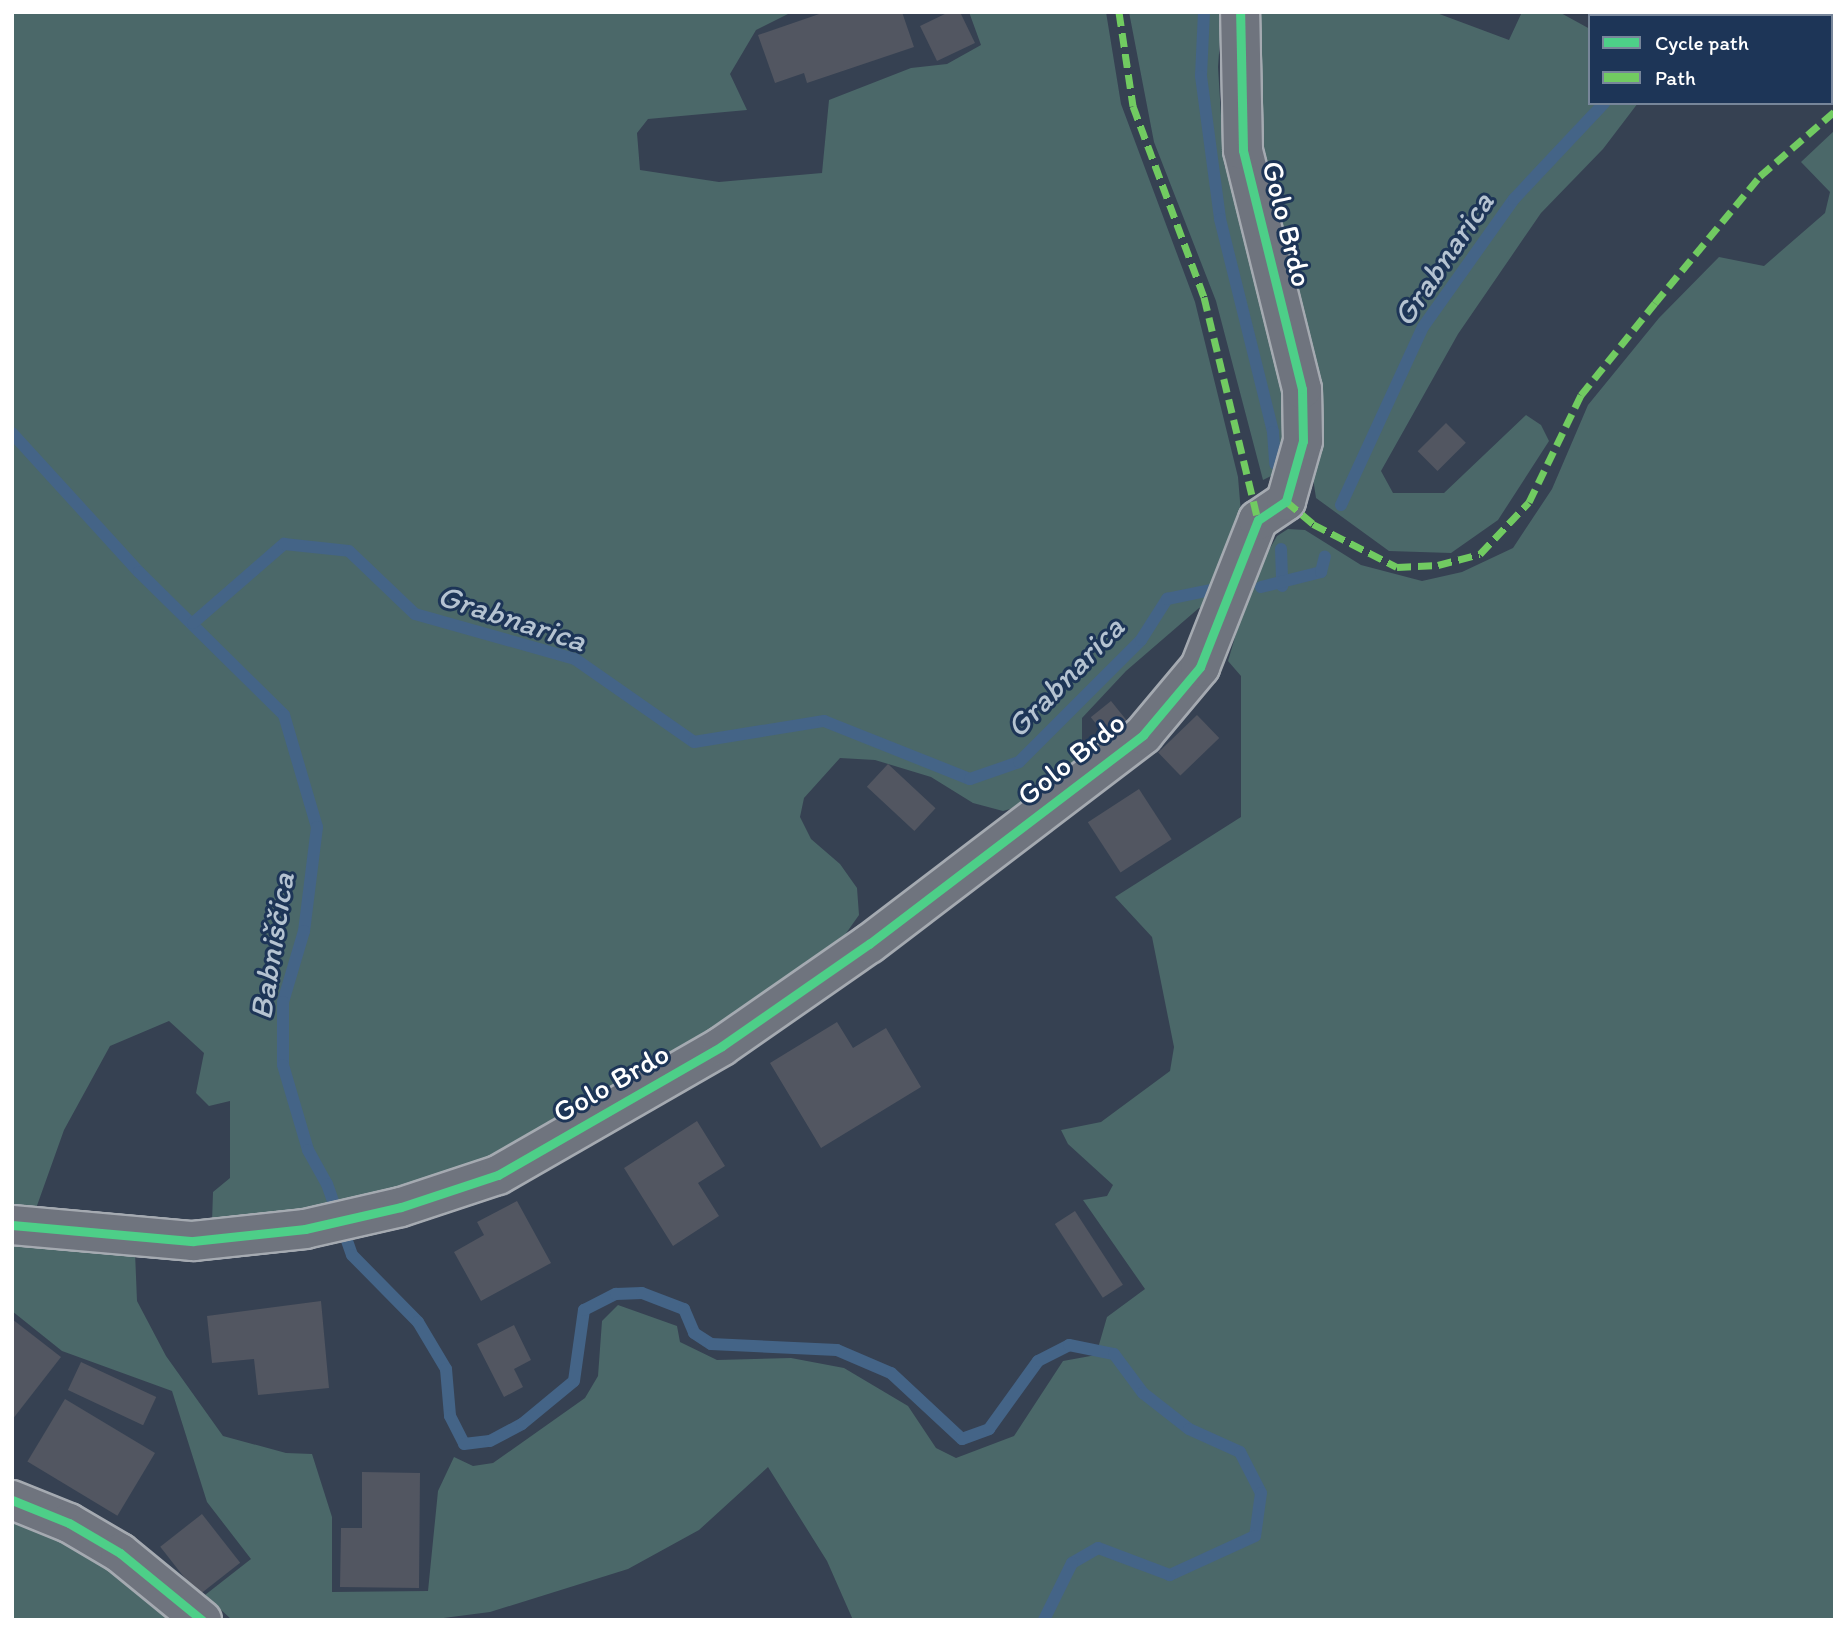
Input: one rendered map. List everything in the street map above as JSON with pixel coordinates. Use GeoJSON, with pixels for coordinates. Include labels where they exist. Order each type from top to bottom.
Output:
{"type":"FeatureCollection","features":[{"type":"Feature","properties":{"kind":"street","name":"Golo Brdo"},"geometry":{"type":"LineString","coordinates":[[12,1225],[193,1241],[305,1229],[365,1216],[498,1175],[722,1046],[869,944],[1143,735],[1200,667],[1258,520],[1286,501],[1303,441],[1302,389],[1243,150],[1240,12]]}},
{"type":"Feature","properties":{"kind":"street"},"geometry":{"type":"LineString","coordinates":[[12,1500],[69,1523],[120,1553],[202,1620]]}},
{"type":"Feature","properties":{"kind":"green space"},"geometry":{"type":"Polygon","coordinates":[[[12,12],[792,12],[756,30],[730,74],[747,110],[648,119],[637,133],[640,170],[719,182],[822,173],[829,100],[911,68],[947,64],[981,45],[969,12],[1106,12],[1121,104],[1195,302],[1238,477],[1242,525],[1220,602],[1199,608],[1126,671],[1082,718],[1082,769],[1032,803],[1003,811],[973,803],[931,777],[875,760],[840,758],[804,798],[800,817],[811,839],[840,864],[857,888],[859,915],[842,939],[660,1065],[457,1176],[275,1225],[212,1222],[213,1192],[230,1178],[230,1101],[209,1106],[196,1093],[204,1053],[169,1021],[110,1046],[64,1130],[34,1214],[12,1214],[12,12]]]}},
{"type":"Feature","properties":{"kind":"green space"},"geometry":{"type":"Polygon","coordinates":[[[1129,12],[1222,12],[1218,67],[1224,164],[1277,331],[1288,421],[1283,470],[1263,480],[1216,301],[1154,142],[1129,12]]]}},
{"type":"Feature","properties":{"kind":"green space"},"geometry":{"type":"Polygon","coordinates":[[[1251,12],[1434,12],[1509,40],[1522,12],[1559,12],[1588,28],[1588,105],[1636,105],[1603,149],[1541,213],[1458,334],[1381,471],[1393,493],[1444,493],[1526,415],[1541,425],[1549,441],[1498,520],[1451,553],[1389,551],[1316,498],[1256,102],[1251,12]]]}},
{"type":"Feature","properties":{"kind":"green space"},"geometry":{"type":"Polygon","coordinates":[[[1627,12],[1835,12],[1835,29],[1833,14],[1627,12]]]}},
{"type":"Feature","properties":{"kind":"green space"},"geometry":{"type":"Polygon","coordinates":[[[1835,130],[1835,1620],[853,1620],[827,1561],[768,1467],[699,1530],[628,1569],[490,1612],[428,1620],[232,1620],[205,1595],[251,1559],[207,1502],[172,1391],[62,1351],[12,1311],[12,1238],[135,1252],[137,1301],[166,1356],[223,1436],[286,1453],[312,1454],[332,1517],[332,1592],[428,1591],[438,1491],[454,1457],[473,1466],[493,1463],[585,1398],[598,1376],[602,1321],[618,1305],[677,1326],[680,1342],[717,1360],[791,1358],[844,1368],[908,1406],[936,1448],[956,1458],[1014,1436],[1063,1361],[1096,1355],[1107,1317],[1145,1289],[1083,1200],[1107,1196],[1113,1185],[1068,1144],[1061,1130],[1101,1122],[1170,1071],[1174,1047],[1152,937],[1115,897],[1241,817],[1241,676],[1228,661],[1252,580],[1277,536],[1288,529],[1305,530],[1361,565],[1422,581],[1462,572],[1513,548],[1552,489],[1588,405],[1659,318],[1719,257],[1764,266],[1825,213],[1830,192],[1801,162],[1835,130]]]}},
{"type":"Feature","properties":{"kind":"green space"},"geometry":{"type":"Polygon","coordinates":[[[12,1521],[71,1542],[178,1620],[12,1620],[12,1521]]]}},
{"type":"Feature","properties":{"kind":"building"},"geometry":{"type":"Polygon","coordinates":[[[825,12],[902,12],[914,47],[807,83],[804,73],[775,83],[758,35],[825,12]]]}},
{"type":"Feature","properties":{"kind":"building"},"geometry":{"type":"Polygon","coordinates":[[[949,12],[960,12],[975,43],[937,61],[920,26],[949,12]]]}},
{"type":"Feature","properties":{"kind":"building"},"geometry":{"type":"Polygon","coordinates":[[[1835,40],[1835,92],[1833,92],[1835,40]]]}},
{"type":"Feature","properties":{"kind":"building"},"geometry":{"type":"Polygon","coordinates":[[[1446,423],[1466,443],[1438,471],[1418,451],[1446,423]]]}},
{"type":"Feature","properties":{"kind":"building"},"geometry":{"type":"Polygon","coordinates":[[[1111,701],[1127,721],[1107,738],[1091,717],[1111,701]]]}},
{"type":"Feature","properties":{"kind":"building"},"geometry":{"type":"Polygon","coordinates":[[[1197,715],[1219,738],[1180,776],[1158,753],[1197,715]]]}},
{"type":"Feature","properties":{"kind":"building"},"geometry":{"type":"Polygon","coordinates":[[[888,764],[936,808],[914,831],[867,787],[888,764]]]}},
{"type":"Feature","properties":{"kind":"building"},"geometry":{"type":"Polygon","coordinates":[[[1139,789],[1172,839],[1121,873],[1088,822],[1139,789]]]}},
{"type":"Feature","properties":{"kind":"building"},"geometry":{"type":"Polygon","coordinates":[[[837,1022],[853,1048],[886,1028],[921,1087],[821,1148],[770,1063],[837,1022]]]}},
{"type":"Feature","properties":{"kind":"building"},"geometry":{"type":"Polygon","coordinates":[[[697,1121],[725,1166],[698,1183],[719,1216],[673,1246],[624,1168],[697,1121]]]}},
{"type":"Feature","properties":{"kind":"building"},"geometry":{"type":"Polygon","coordinates":[[[517,1201],[551,1263],[481,1301],[454,1252],[484,1235],[477,1222],[517,1201]]]}},
{"type":"Feature","properties":{"kind":"building"},"geometry":{"type":"Polygon","coordinates":[[[1075,1211],[1123,1285],[1103,1298],[1055,1224],[1075,1211]]]}},
{"type":"Feature","properties":{"kind":"building"},"geometry":{"type":"Polygon","coordinates":[[[321,1301],[329,1388],[258,1395],[254,1359],[212,1363],[207,1316],[321,1301]]]}},
{"type":"Feature","properties":{"kind":"building"},"geometry":{"type":"Polygon","coordinates":[[[12,1319],[61,1357],[12,1420],[12,1319]]]}},
{"type":"Feature","properties":{"kind":"building"},"geometry":{"type":"Polygon","coordinates":[[[514,1325],[531,1360],[514,1369],[523,1387],[504,1397],[477,1344],[514,1325]]]}},
{"type":"Feature","properties":{"kind":"building"},"geometry":{"type":"Polygon","coordinates":[[[81,1362],[156,1397],[143,1425],[68,1390],[81,1362]]]}},
{"type":"Feature","properties":{"kind":"building"},"geometry":{"type":"Polygon","coordinates":[[[65,1399],[155,1453],[117,1516],[27,1462],[65,1399]]]}},
{"type":"Feature","properties":{"kind":"building"},"geometry":{"type":"Polygon","coordinates":[[[362,1472],[420,1473],[419,1588],[340,1587],[341,1528],[362,1528],[362,1472]]]}},
{"type":"Feature","properties":{"kind":"building"},"geometry":{"type":"Polygon","coordinates":[[[202,1514],[240,1563],[198,1595],[160,1547],[202,1514]]]}},
{"type":"Feature","properties":{"kind":"waterway"},"geometry":{"type":"LineString","coordinates":[[1204,12],[1201,76],[1220,219],[1273,432],[1275,464]]}},
{"type":"Feature","properties":{"kind":"waterway","name":"Grabnarica"},"geometry":{"type":"LineString","coordinates":[[1341,505],[1423,327],[1514,199],[1602,105]]}},
{"type":"Feature","properties":{"kind":"waterway","name":"Babniščica"},"geometry":{"type":"LineString","coordinates":[[12,433],[139,572],[284,715],[317,827],[304,931],[283,1002],[283,1065],[308,1150],[327,1184],[352,1255],[418,1322],[446,1369],[450,1416],[464,1444],[490,1441],[522,1424],[574,1381],[584,1310],[616,1294],[642,1293],[684,1309],[694,1333],[711,1344],[837,1350],[891,1373],[962,1439],[989,1429],[1038,1361],[1069,1345],[1114,1354],[1143,1393],[1189,1429],[1240,1452],[1261,1493],[1255,1536],[1170,1575],[1098,1548],[1072,1563],[1044,1620]]}},
{"type":"Feature","properties":{"kind":"waterway","name":"Grabnarica"},"geometry":{"type":"LineString","coordinates":[[193,623],[284,544],[349,551],[415,614],[575,659],[694,742],[824,721],[970,779],[1019,762],[1141,640],[1167,599],[1220,588]]}},
{"type":"Feature","properties":{"kind":"waterway"},"geometry":{"type":"LineString","coordinates":[[1281,549],[1282,586]]}},
{"type":"Feature","properties":{"kind":"waterway","name":"Grabnarica"},"geometry":{"type":"LineString","coordinates":[[1261,587],[1321,572],[1325,556]]}},
{"type":"Feature","properties":{"kind":"marked path"},"geometry":{"type":"LineString","coordinates":[[1119,12],[1133,106],[1204,297],[1258,520]]}},
{"type":"Feature","properties":{"kind":"marked path"},"geometry":{"type":"LineString","coordinates":[[1286,501],[1313,524],[1397,567],[1438,565],[1480,554],[1529,502],[1581,395],[1760,176],[1835,111]]}},
{"type":"Feature","properties":{"kind":"cycle path"},"geometry":{"type":"LineString","coordinates":[[12,1225],[193,1241],[305,1229],[401,1207],[498,1175],[722,1046],[869,944],[1143,735],[1200,667],[1258,520],[1286,501],[1303,441],[1302,389],[1243,150],[1240,12]]}},
{"type":"Feature","properties":{"kind":"cycle path"},"geometry":{"type":"LineString","coordinates":[[12,1500],[69,1523],[120,1553],[202,1620]]}}]}
